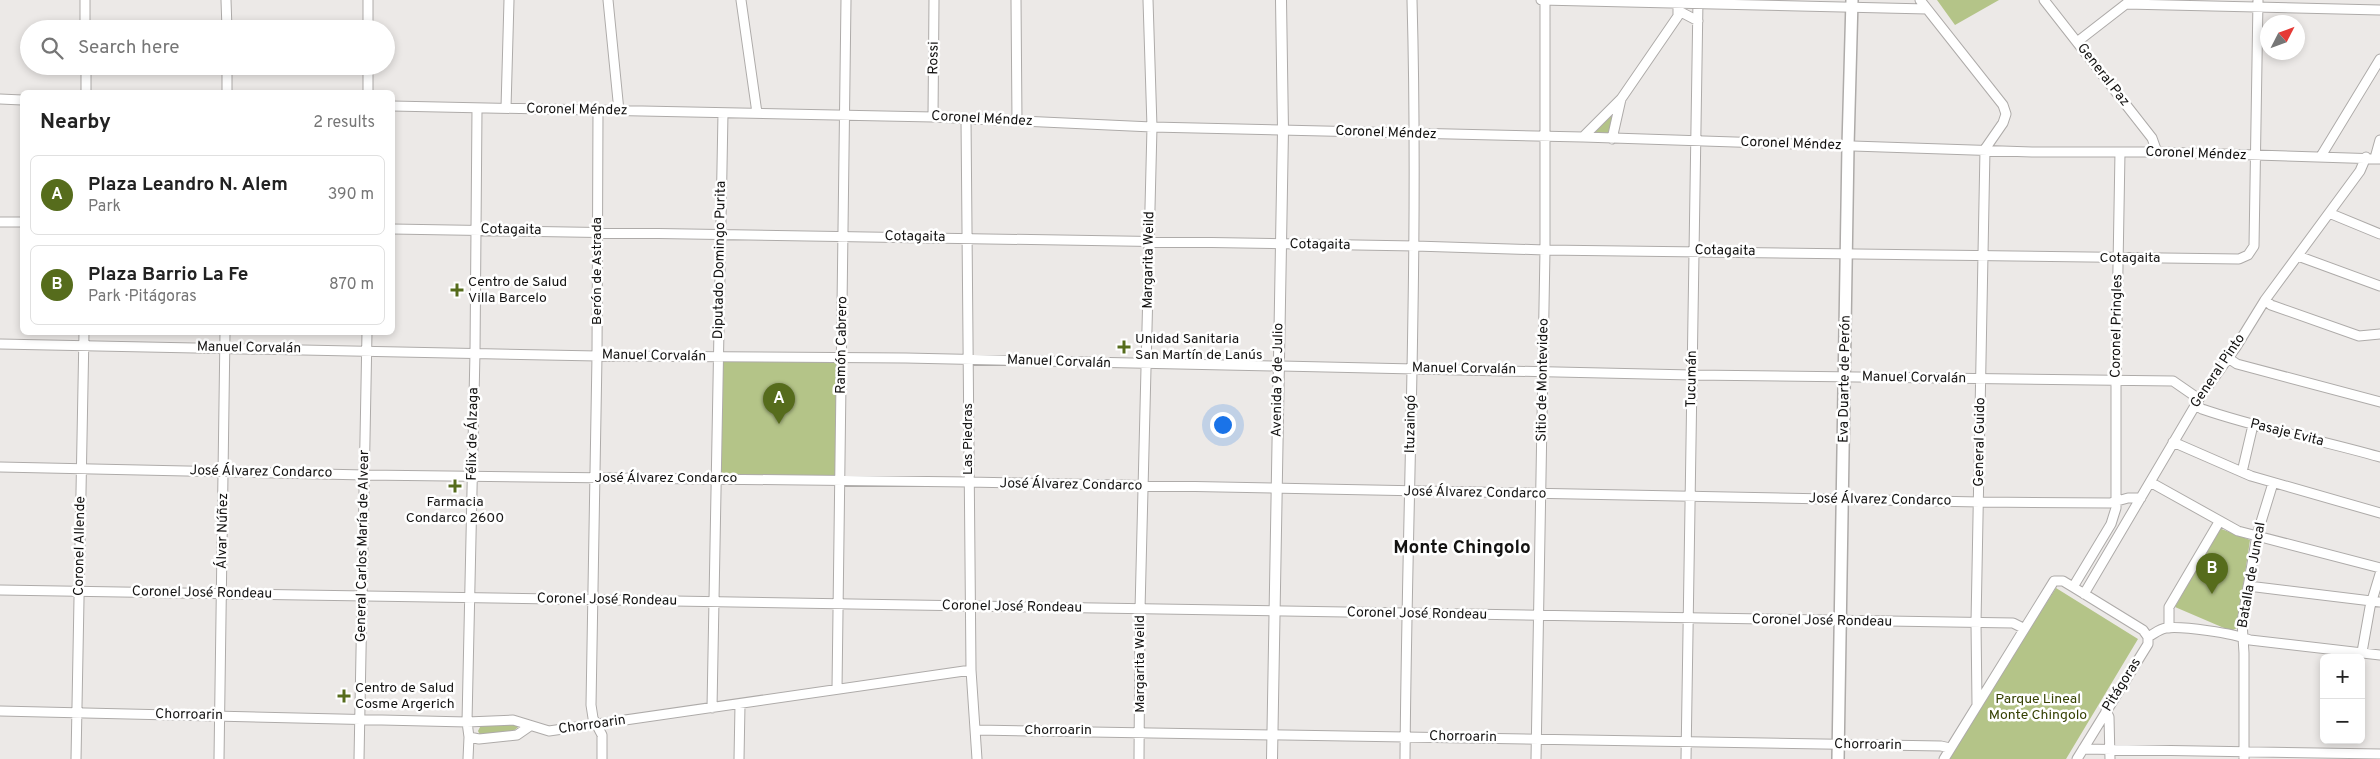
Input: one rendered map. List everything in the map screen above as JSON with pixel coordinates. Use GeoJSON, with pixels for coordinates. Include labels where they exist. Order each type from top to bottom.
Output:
{"type":"FeatureCollection","features":[{"type":"Feature","properties":{"kind":"main road","name":"Eva Duarte de Perón"},"geometry":{"type":"LineString","coordinates":[[1838,759],[1852,4]]}},
{"type":"Feature","properties":{"kind":"street"},"geometry":{"type":"LineString","coordinates":[[85,0],[85,20]]}},
{"type":"Feature","properties":{"kind":"street"},"geometry":{"type":"LineString","coordinates":[[226,0],[227,20]]}},
{"type":"Feature","properties":{"kind":"street"},"geometry":{"type":"LineString","coordinates":[[368,0],[368,20]]}},
{"type":"Feature","properties":{"kind":"street"},"geometry":{"type":"LineString","coordinates":[[506,108],[508,0]]}},
{"type":"Feature","properties":{"kind":"street"},"geometry":{"type":"LineString","coordinates":[[608,0],[619,111]]}},
{"type":"Feature","properties":{"kind":"street"},"geometry":{"type":"LineString","coordinates":[[741,0],[757,113]]}},
{"type":"Feature","properties":{"kind":"street","name":"Ramón Cabrero"},"geometry":{"type":"LineString","coordinates":[[837,689],[846,0]]}},
{"type":"Feature","properties":{"kind":"street","name":"Rossi"},"geometry":{"type":"LineString","coordinates":[[933,117],[934,0]]}},
{"type":"Feature","properties":{"kind":"street"},"geometry":{"type":"LineString","coordinates":[[1016,0],[1017,121]]}},
{"type":"Feature","properties":{"kind":"street","name":"Margarita Weild"},"geometry":{"type":"LineString","coordinates":[[1139,759],[1140,610],[1152,127],[1148,0]]}},
{"type":"Feature","properties":{"kind":"street","name":"Avenida 9 de Julio"},"geometry":{"type":"LineString","coordinates":[[1272,759],[1278,366],[1282,244],[1281,0]]}},
{"type":"Feature","properties":{"kind":"street","name":"Ituzaingó"},"geometry":{"type":"LineString","coordinates":[[1405,759],[1415,246],[1416,134],[1412,0]]}},
{"type":"Feature","properties":{"kind":"street"},"geometry":{"type":"LineString","coordinates":[[1541,0],[1678,7],[1698,2],[1852,4],[1927,9]]}},
{"type":"Feature","properties":{"kind":"street","name":"Sitio de Montevideo"},"geometry":{"type":"LineString","coordinates":[[1536,759],[1545,250],[1545,0]]}},
{"type":"Feature","properties":{"kind":"street"},"geometry":{"type":"LineString","coordinates":[[1920,0],[2006,109],[2005,119],[1985,150]]}},
{"type":"Feature","properties":{"kind":"street","name":"General Paz"},"geometry":{"type":"LineString","coordinates":[[2044,0],[2152,138],[2157,152]]}},
{"type":"Feature","properties":{"kind":"street","name":"Tucumán"},"geometry":{"type":"LineString","coordinates":[[1686,759],[1698,2]]}},
{"type":"Feature","properties":{"kind":"street"},"geometry":{"type":"LineString","coordinates":[[2077,42],[2126,2],[2258,3],[2380,10]]}},
{"type":"Feature","properties":{"kind":"street"},"geometry":{"type":"LineString","coordinates":[[2254,156],[2258,3]]}},
{"type":"Feature","properties":{"kind":"street"},"geometry":{"type":"LineString","coordinates":[[1678,7],[1698,21]]}},
{"type":"Feature","properties":{"kind":"street"},"geometry":{"type":"LineString","coordinates":[[1583,137],[1621,99],[1678,7]]}},
{"type":"Feature","properties":{"kind":"street"},"geometry":{"type":"LineString","coordinates":[[2321,156],[2380,59]]}},
{"type":"Feature","properties":{"kind":"street"},"geometry":{"type":"LineString","coordinates":[[86,75],[86,90]]}},
{"type":"Feature","properties":{"kind":"street"},"geometry":{"type":"LineString","coordinates":[[227,75],[227,90]]}},
{"type":"Feature","properties":{"kind":"street"},"geometry":{"type":"LineString","coordinates":[[368,75],[368,90]]}},
{"type":"Feature","properties":{"kind":"street"},"geometry":{"type":"LineString","coordinates":[[0,99],[20,100]]}},
{"type":"Feature","properties":{"kind":"street"},"geometry":{"type":"LineString","coordinates":[[1612,139],[1621,99]]}},
{"type":"Feature","properties":{"kind":"street","name":"Coronel Méndez"},"geometry":{"type":"LineString","coordinates":[[395,106],[933,117],[1152,127],[1583,137],[2032,152],[2157,152],[2374,158]]}},
{"type":"Feature","properties":{"kind":"street","name":"Félix de Álzaga"},"geometry":{"type":"LineString","coordinates":[[468,759],[469,737],[467,722],[475,352],[477,108]]}},
{"type":"Feature","properties":{"kind":"street","name":"Berón de Astrada"},"geometry":{"type":"LineString","coordinates":[[598,111],[597,356],[591,705],[595,724],[602,735],[602,759]]}},
{"type":"Feature","properties":{"kind":"street","name":"Diputado Domingo Purita"},"geometry":{"type":"LineString","coordinates":[[712,708],[723,113]]}},
{"type":"Feature","properties":{"kind":"street","name":"Las Piedras"},"geometry":{"type":"LineString","coordinates":[[966,119],[971,670],[977,759]]}},
{"type":"Feature","properties":{"kind":"street"},"geometry":{"type":"LineString","coordinates":[[2374,158],[2380,140]]}},
{"type":"Feature","properties":{"kind":"street","name":"General Guido"},"geometry":{"type":"LineString","coordinates":[[1977,704],[1976,623],[1980,502],[1985,150]]}},
{"type":"Feature","properties":{"kind":"street","name":"Coronel Pringles"},"geometry":{"type":"LineString","coordinates":[[2117,501],[2116,381],[2120,152]]}},
{"type":"Feature","properties":{"kind":"street","name":"Cotagaita"},"geometry":{"type":"LineString","coordinates":[[395,229],[1415,246],[1545,250],[1695,250],[2118,258],[2239,258],[2248,255],[2254,246],[2254,156]]}},
{"type":"Feature","properties":{"kind":"street","name":"General Pinto"},"geometry":{"type":"LineString","coordinates":[[2084,594],[2197,402],[2265,300],[2330,214],[2360,170],[2374,158]]}},
{"type":"Feature","properties":{"kind":"street"},"geometry":{"type":"LineString","coordinates":[[2330,214],[2380,234]]}},
{"type":"Feature","properties":{"kind":"street"},"geometry":{"type":"LineString","coordinates":[[0,222],[20,222]]}},
{"type":"Feature","properties":{"kind":"street"},"geometry":{"type":"LineString","coordinates":[[2298,256],[2380,286]]}},
{"type":"Feature","properties":{"kind":"street"},"geometry":{"type":"LineString","coordinates":[[2265,300],[2271,305],[2359,336],[2380,334]]}},
{"type":"Feature","properties":{"kind":"street","name":"Coronel Allende"},"geometry":{"type":"LineString","coordinates":[[76,759],[84,335]]}},
{"type":"Feature","properties":{"kind":"street","name":"Álvar Núñez"},"geometry":{"type":"LineString","coordinates":[[219,759],[223,594],[225,335]]}},
{"type":"Feature","properties":{"kind":"street","name":"General Carlos María de Alvear"},"geometry":{"type":"LineString","coordinates":[[359,759],[367,335]]}},
{"type":"Feature","properties":{"kind":"street","name":"Manuel Corvalán"},"geometry":{"type":"LineString","coordinates":[[0,344],[2178,383]]}},
{"type":"Feature","properties":{"kind":"street"},"geometry":{"type":"LineString","coordinates":[[2228,358],[2237,364],[2380,402]]}},
{"type":"Feature","properties":{"kind":"street","name":"Pasaje Evita"},"geometry":{"type":"LineString","coordinates":[[2178,383],[2202,409],[2253,425],[2312,438],[2380,457]]}},
{"type":"Feature","properties":{"kind":"street"},"geometry":{"type":"LineString","coordinates":[[2242,472],[2253,425]]}},
{"type":"Feature","properties":{"kind":"street"},"geometry":{"type":"LineString","coordinates":[[2173,442],[2272,483],[2380,512]]}},
{"type":"Feature","properties":{"kind":"street","name":"José Álvarez Condarco"},"geometry":{"type":"LineString","coordinates":[[0,466],[365,475],[968,482],[1144,487],[1980,502],[2117,501],[2140,498]]}},
{"type":"Feature","properties":{"kind":"street"},"geometry":{"type":"LineString","coordinates":[[2150,482],[2238,532],[2257,535],[2380,568]]}},
{"type":"Feature","properties":{"kind":"street","name":"Batalla de Juncal"},"geometry":{"type":"LineString","coordinates":[[2244,755],[2242,622],[2257,535],[2272,483]]}},
{"type":"Feature","properties":{"kind":"street"},"geometry":{"type":"LineString","coordinates":[[2074,587],[2111,524],[2117,501]]}},
{"type":"Feature","properties":{"kind":"street"},"geometry":{"type":"LineString","coordinates":[[2169,628],[2169,607],[2219,522]]}},
{"type":"Feature","properties":{"kind":"street"},"geometry":{"type":"LineString","coordinates":[[2362,652],[2376,602],[2380,574]]}},
{"type":"Feature","properties":{"kind":"street"},"geometry":{"type":"LineString","coordinates":[[1944,759],[2050,584],[2059,580],[2074,587],[2142,630],[2148,637],[2159,630],[2169,628],[2235,634],[2250,640],[2380,655]]}},
{"type":"Feature","properties":{"kind":"street"},"geometry":{"type":"LineString","coordinates":[[2248,586],[2376,602]]}},
{"type":"Feature","properties":{"kind":"street","name":"Coronel José Rondeau"},"geometry":{"type":"LineString","coordinates":[[0,590],[2013,623],[2023,628]]}},
{"type":"Feature","properties":{"kind":"street","name":"Pitágoras"},"geometry":{"type":"LineString","coordinates":[[2077,759],[2148,644],[2148,637]]}},
{"type":"Feature","properties":{"kind":"street","name":"Chorroarin"},"geometry":{"type":"LineString","coordinates":[[0,711],[467,722],[513,720],[549,731],[740,705],[971,670]]}},
{"type":"Feature","properties":{"kind":"street"},"geometry":{"type":"LineString","coordinates":[[740,705],[740,759]]}},
{"type":"Feature","properties":{"kind":"street"},"geometry":{"type":"LineString","coordinates":[[2106,711],[2109,717],[2110,759]]}},
{"type":"Feature","properties":{"kind":"street"},"geometry":{"type":"LineString","coordinates":[[469,737],[479,739],[517,735],[530,726]]}},
{"type":"Feature","properties":{"kind":"street","name":"Chorroarin"},"geometry":{"type":"LineString","coordinates":[[976,730],[1139,731],[1687,741],[1941,746],[1950,748]]}},
{"type":"Feature","properties":{"kind":"street"},"geometry":{"type":"LineString","coordinates":[[2083,749],[2244,755],[2380,754]]}},
{"type":"Feature","properties":{"kind":"green space"},"geometry":{"type":"Polygon","coordinates":[[[1937,0],[1999,0],[1955,25],[1937,0]]]}},
{"type":"Feature","properties":{"kind":"green space"},"geometry":{"type":"Polygon","coordinates":[[[1613,112],[1610,136],[1590,135],[1613,112]]]}},
{"type":"Feature","properties":{"kind":"green space"},"geometry":{"type":"Polygon","coordinates":[[[719,357],[842,358],[839,481],[717,478],[719,357]]]}},
{"type":"Feature","properties":{"kind":"green space"},"geometry":{"type":"Polygon","coordinates":[[[2219,528],[2250,540],[2237,628],[2231,631],[2175,607],[2219,528]]]}},
{"type":"Feature","properties":{"kind":"green space","name":"Parque Lineal Monte Chingolo"},"geometry":{"type":"Polygon","coordinates":[[[2056,588],[2138,639],[2066,759],[1946,759],[2056,588]]]}},
{"type":"Feature","properties":{"kind":"green space"},"geometry":{"type":"Polygon","coordinates":[[[516,723],[518,727],[515,730],[506,733],[480,735],[478,731],[481,725],[516,723]]]}},
{"type":"Feature","properties":{"kind":"place","name":"Centro de Salud Villa Barcelo"},"geometry":{"type":"Point","coordinates":[457,290]}},
{"type":"Feature","properties":{"kind":"place","name":"Unidad Sanitaria San Martín de Lanús"},"geometry":{"type":"Point","coordinates":[1124,347]}},
{"type":"Feature","properties":{"kind":"place","name":"Plaza Leandro N. Alem"},"geometry":{"type":"Point","coordinates":[779,424]}},
{"type":"Feature","properties":{"kind":"place","name":"Farmacia Condarco 2600"},"geometry":{"type":"Point","coordinates":[455,486]}},
{"type":"Feature","properties":{"kind":"place","name":"Plaza Barrio La Fe"},"geometry":{"type":"Point","coordinates":[2212,594]}},
{"type":"Feature","properties":{"kind":"place","name":"Centro de Salud Cosme Argerich"},"geometry":{"type":"Point","coordinates":[344,696]}},
{"type":"Feature","properties":{"kind":"district","name":"Monte Chingolo"},"geometry":{"type":"Point","coordinates":[1462,548]}}]}
